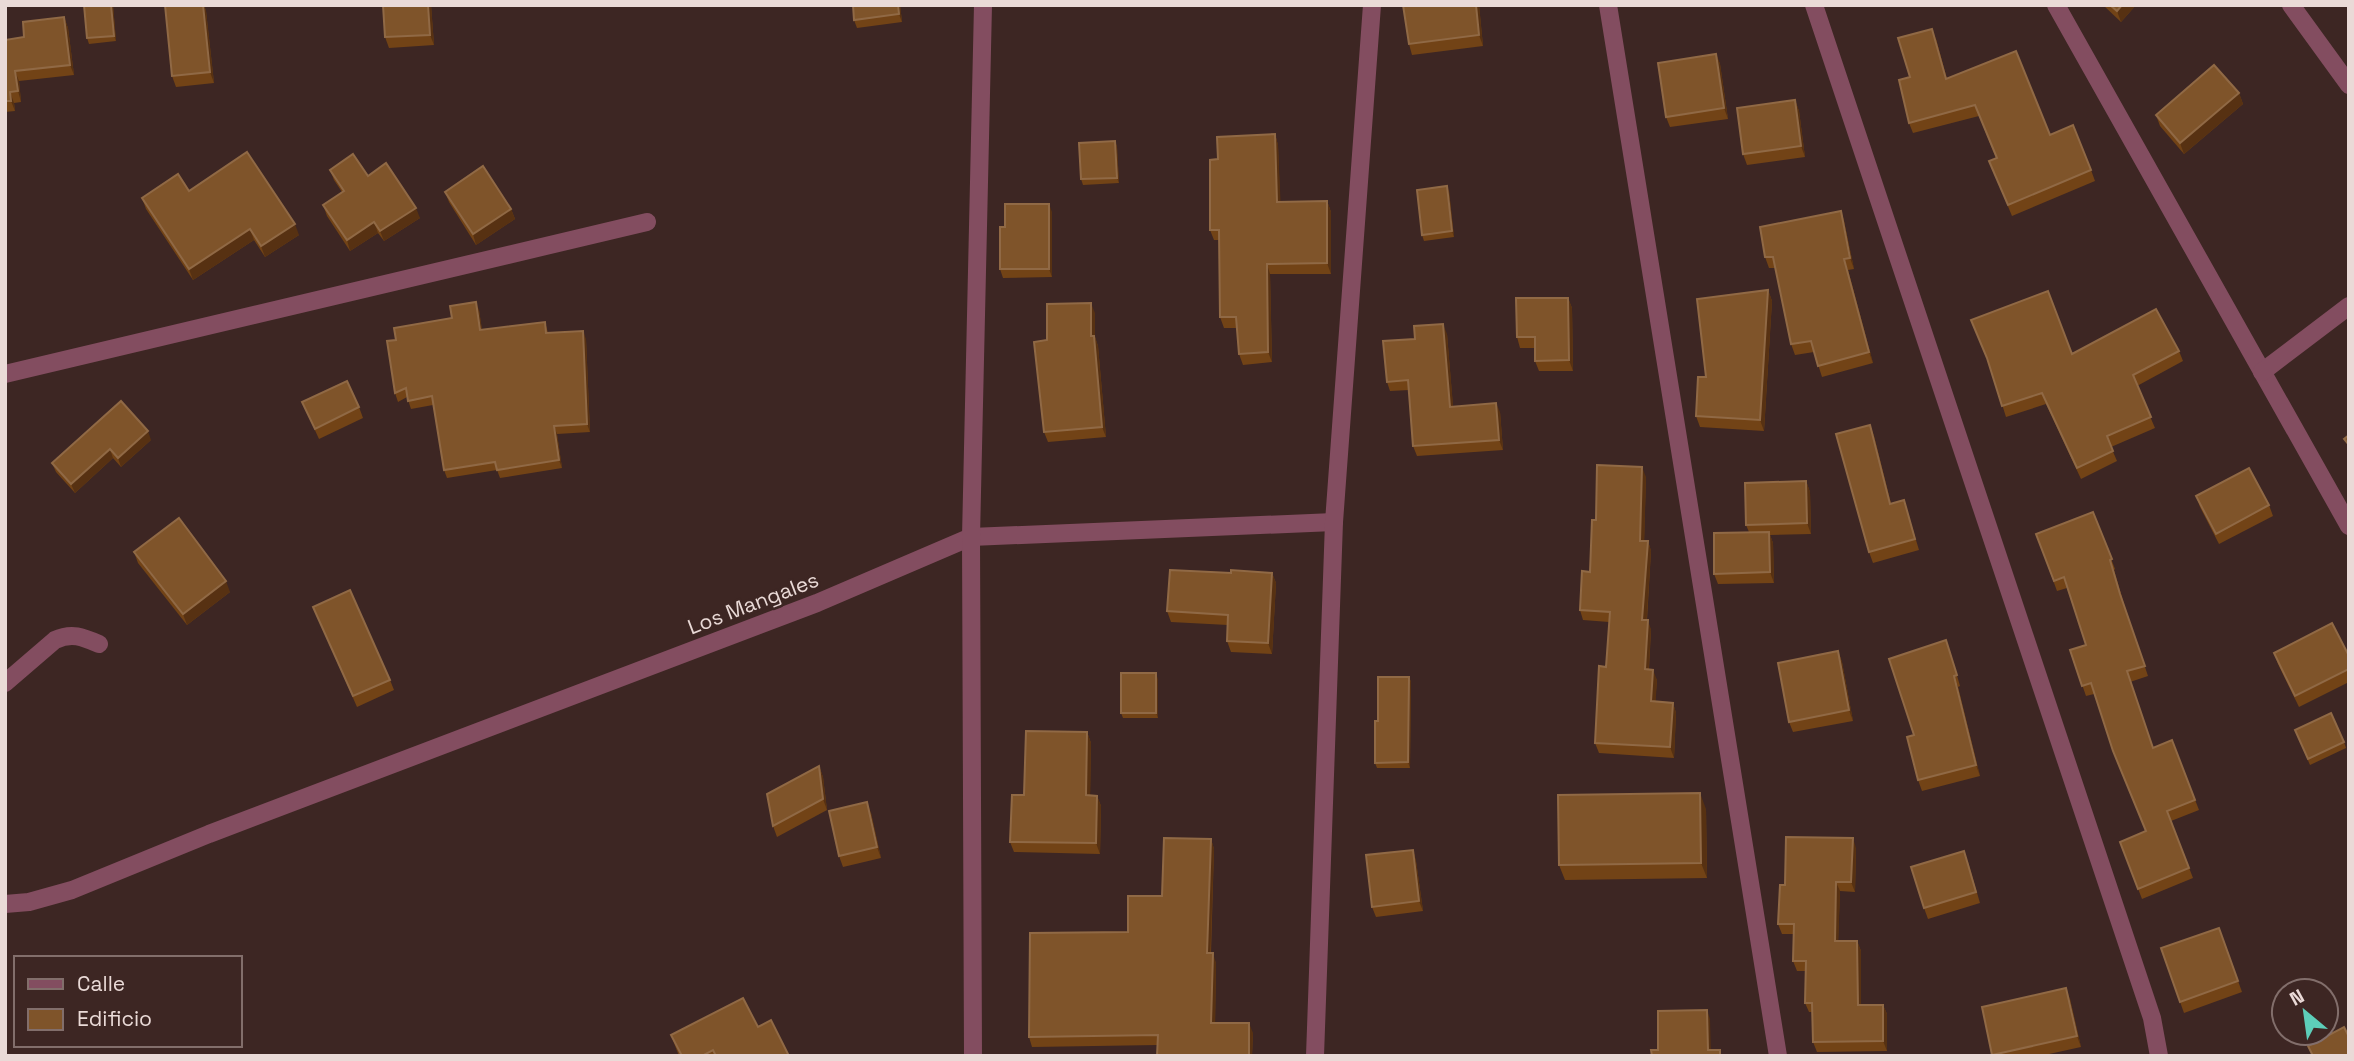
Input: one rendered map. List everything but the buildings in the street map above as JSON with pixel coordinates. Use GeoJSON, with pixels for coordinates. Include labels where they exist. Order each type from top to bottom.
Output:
{"type":"FeatureCollection","features":[{"type":"Feature","properties":{"kind":"street"},"geometry":{"type":"LineString","coordinates":[[974,1056],[971,537],[984,5]]}},
{"type":"Feature","properties":{"kind":"street"},"geometry":{"type":"LineString","coordinates":[[1315,1056],[1334,522],[1372,5]]}},
{"type":"Feature","properties":{"kind":"street"},"geometry":{"type":"LineString","coordinates":[[1608,5],[1779,1056]]}},
{"type":"Feature","properties":{"kind":"street"},"geometry":{"type":"LineString","coordinates":[[1814,5],[2152,1018],[2159,1056]]}},
{"type":"Feature","properties":{"kind":"street"},"geometry":{"type":"LineString","coordinates":[[2056,5],[2349,526]]}},
{"type":"Feature","properties":{"kind":"street"},"geometry":{"type":"LineString","coordinates":[[2291,5],[2349,85]]}},
{"type":"Feature","properties":{"kind":"street"},"geometry":{"type":"LineString","coordinates":[[5,374],[647,222]]}},
{"type":"Feature","properties":{"kind":"street"},"geometry":{"type":"LineString","coordinates":[[2262,372],[2349,306]]}},
{"type":"Feature","properties":{"kind":"street","name":"Los Mangales"},"geometry":{"type":"LineString","coordinates":[[5,904],[29,902],[72,890],[209,834],[817,603],[971,537],[1334,522]]}},
{"type":"Feature","properties":{"kind":"street"},"geometry":{"type":"LineString","coordinates":[[5,683],[55,640],[64,636],[75,635],[99,644]]}}]}
